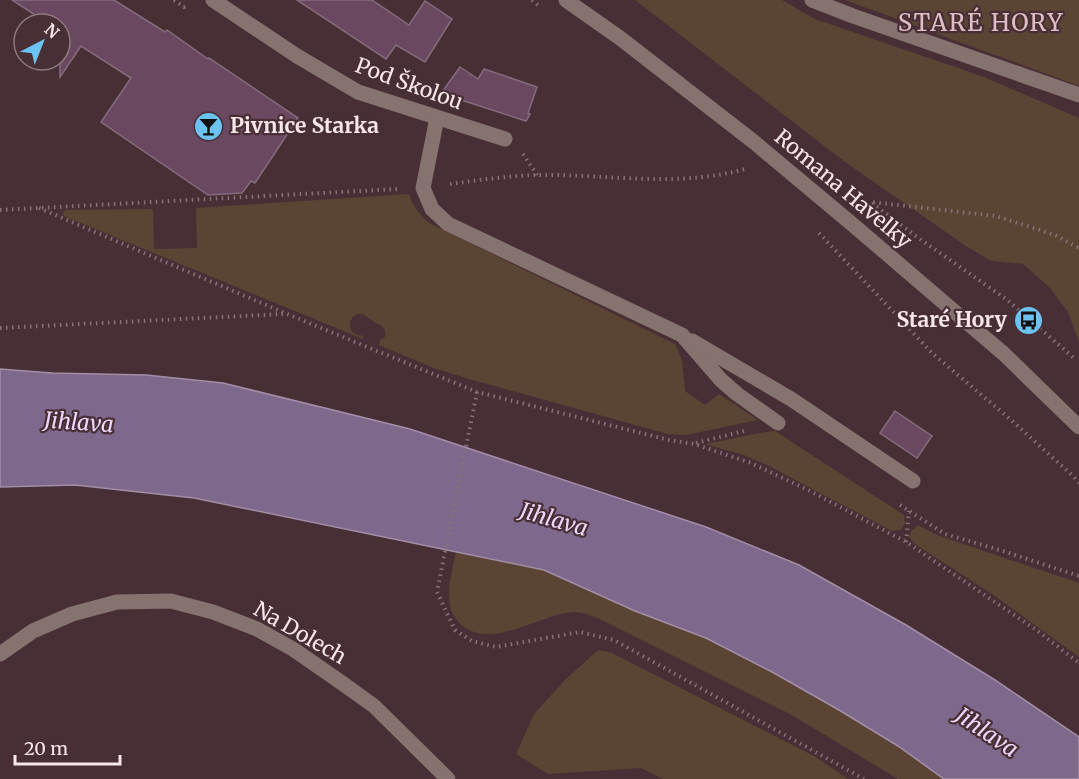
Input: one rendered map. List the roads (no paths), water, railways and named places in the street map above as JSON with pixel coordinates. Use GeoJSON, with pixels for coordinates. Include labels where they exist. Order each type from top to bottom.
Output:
{"type":"FeatureCollection","features":[{"type":"Feature","properties":{"kind":"street","name":"Pod Školou"},"geometry":{"type":"LineString","coordinates":[[213,0],[297,56],[358,92],[505,139]]}},
{"type":"Feature","properties":{"kind":"street","name":"Romana Havelky"},"geometry":{"type":"LineString","coordinates":[[566,0],[620,38],[728,122],[852,224],[1004,354],[1079,427]]}},
{"type":"Feature","properties":{"kind":"street"},"geometry":{"type":"LineString","coordinates":[[812,0],[1079,96]]}},
{"type":"Feature","properties":{"kind":"street"},"geometry":{"type":"LineString","coordinates":[[437,118],[423,188],[432,209],[448,224],[682,335],[791,399],[913,481]]}},
{"type":"Feature","properties":{"kind":"street"},"geometry":{"type":"LineString","coordinates":[[682,335],[721,380],[778,423]]}},
{"type":"Feature","properties":{"kind":"street","name":"Na Dolech"},"geometry":{"type":"LineString","coordinates":[[0,654],[33,631],[72,614],[117,602],[171,601],[213,612],[266,634],[293,649],[342,683],[374,706],[448,779]]}},
{"type":"Feature","properties":{"kind":"water","name":"Jihlava"},"geometry":{"type":"Polygon","coordinates":[[[0,369],[52,373],[146,375],[223,383],[410,429],[706,527],[799,565],[906,625],[995,680],[1079,737],[1079,779],[944,779],[898,746],[774,673],[706,638],[635,611],[544,570],[194,498],[75,485],[0,487],[0,369]]]}},
{"type":"Feature","properties":{"kind":"place","name":"Pivnice Starka"},"geometry":{"type":"Point","coordinates":[209,126]}},
{"type":"Feature","properties":{"kind":"place","name":"Staré Hory"},"geometry":{"type":"Point","coordinates":[1028,320]}},
{"type":"Feature","properties":{"kind":"district","name":"STARÉ HORY"},"geometry":{"type":"Point","coordinates":[981,23]}}]}
